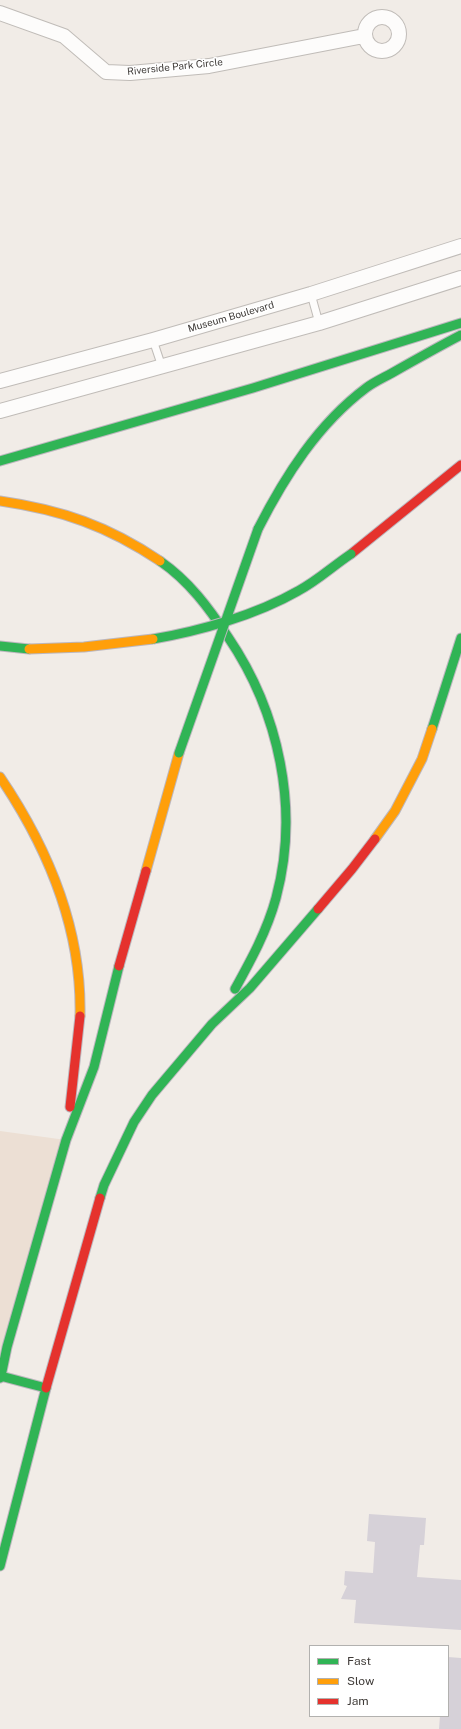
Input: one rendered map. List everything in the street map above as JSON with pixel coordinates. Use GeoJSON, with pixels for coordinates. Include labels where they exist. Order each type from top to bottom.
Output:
{"type":"FeatureCollection","features":[{"type":"Feature","properties":{"kind":"main road"},"geometry":{"type":"LineString","coordinates":[[0,461],[253,388],[461,323]]}},
{"type":"Feature","properties":{"kind":"main road"},"geometry":{"type":"LineString","coordinates":[[46,1388],[0,1376],[7,1347],[66,1140],[94,1067],[127,936],[179,753],[258,529],[272,500],[300,457],[328,423],[363,390],[417,358],[461,335]]}},
{"type":"Feature","properties":{"kind":"main road"},"geometry":{"type":"LineString","coordinates":[[0,646],[28,649],[74,649],[120,645],[165,638],[210,626],[258,609],[298,591],[351,554],[461,465]]}},
{"type":"Feature","properties":{"kind":"main road"},"geometry":{"type":"LineString","coordinates":[[0,501],[44,508],[79,518],[113,533],[175,572],[201,599],[232,638],[257,686],[272,721],[285,786],[287,823],[284,859],[275,902],[265,933],[249,969],[212,1024],[152,1095],[134,1122],[104,1185],[92,1221],[46,1388],[0,1566]]}},
{"type":"Feature","properties":{"kind":"main road"},"geometry":{"type":"LineString","coordinates":[[212,1024],[250,988],[298,933],[352,869],[395,811],[422,759],[461,638]]}},
{"type":"Feature","properties":{"kind":"main road"},"geometry":{"type":"LineString","coordinates":[[0,777],[28,820],[57,884],[68,922],[75,956],[80,1006],[78,1038],[66,1140]]}},
{"type":"Feature","properties":{"kind":"street","name":"Riverside Park Circle"},"geometry":{"type":"LineString","coordinates":[[0,14],[64,36],[106,72],[130,73],[209,66],[364,36]]}},
{"type":"Feature","properties":{"kind":"street","name":"Museum Boulevard"},"geometry":{"type":"LineString","coordinates":[[0,381],[153,340],[311,294],[461,246]]}},
{"type":"Feature","properties":{"kind":"street"},"geometry":{"type":"LineString","coordinates":[[0,411],[319,323],[461,278]]}},
{"type":"Feature","properties":{"kind":"lane"},"geometry":{"type":"LineString","coordinates":[[311,294],[319,323]]}},
{"type":"Feature","properties":{"kind":"lane"},"geometry":{"type":"LineString","coordinates":[[153,340],[162,367]]}},
{"type":"Feature","properties":{"kind":"shaded area"},"geometry":{"type":"Polygon","coordinates":[[[0,1131],[66,1140],[0,1378],[0,1131]]]}},
{"type":"Feature","properties":{"kind":"building"},"geometry":{"type":"Polygon","coordinates":[[[369,1514],[426,1518],[424,1545],[420,1545],[417,1577],[461,1580],[461,1630],[354,1623],[356,1600],[341,1599],[347,1586],[344,1585],[345,1571],[373,1573],[375,1542],[367,1541],[369,1514]]]}},
{"type":"Feature","properties":{"kind":"building"},"geometry":{"type":"Polygon","coordinates":[[[449,1657],[461,1658],[461,1729],[439,1729],[440,1717],[449,1717],[449,1657]]]}},
{"type":"Feature","properties":{"kind":"traffic: fast"},"geometry":{"type":"LineString","coordinates":[[0,461],[253,388],[461,323]]}},
{"type":"Feature","properties":{"kind":"traffic: fast"},"geometry":{"type":"LineString","coordinates":[[258,529],[268,509],[304,452],[318,434],[349,402],[372,384],[461,335]]}},
{"type":"Feature","properties":{"kind":"traffic: fast"},"geometry":{"type":"LineString","coordinates":[[179,753],[258,529]]}},
{"type":"Feature","properties":{"kind":"traffic: fast"},"geometry":{"type":"LineString","coordinates":[[153,639],[208,627],[264,608],[305,587],[351,554]]}},
{"type":"Feature","properties":{"kind":"traffic: fast"},"geometry":{"type":"LineString","coordinates":[[160,561],[180,577],[206,605],[246,666],[272,729],[280,762],[285,796],[286,830],[283,864],[276,898],[268,922],[253,956],[235,989]]}},
{"type":"Feature","properties":{"kind":"traffic: fast"},"geometry":{"type":"LineString","coordinates":[[432,729],[461,638]]}},
{"type":"Feature","properties":{"kind":"traffic: fast"},"geometry":{"type":"LineString","coordinates":[[0,646],[29,649]]}},
{"type":"Feature","properties":{"kind":"traffic: fast"},"geometry":{"type":"LineString","coordinates":[[100,1198],[104,1185],[134,1122],[152,1095],[212,1024],[250,988],[318,909]]}},
{"type":"Feature","properties":{"kind":"traffic: fast"},"geometry":{"type":"LineString","coordinates":[[1,1376],[7,1347],[66,1140],[94,1067],[119,966]]}},
{"type":"Feature","properties":{"kind":"traffic: fast"},"geometry":{"type":"LineString","coordinates":[[0,1378],[1,1376],[46,1388],[0,1566]]}},
{"type":"Feature","properties":{"kind":"traffic: slow"},"geometry":{"type":"LineString","coordinates":[[0,501],[44,509],[84,521],[122,538],[160,561]]}},
{"type":"Feature","properties":{"kind":"traffic: slow"},"geometry":{"type":"LineString","coordinates":[[29,649],[84,647],[153,639]]}},
{"type":"Feature","properties":{"kind":"traffic: slow"},"geometry":{"type":"LineString","coordinates":[[375,839],[395,811],[422,759],[432,729]]}},
{"type":"Feature","properties":{"kind":"traffic: slow"},"geometry":{"type":"LineString","coordinates":[[146,871],[179,753]]}},
{"type":"Feature","properties":{"kind":"traffic: slow"},"geometry":{"type":"LineString","coordinates":[[0,777],[33,832],[59,890],[75,952],[79,984],[80,1016]]}},
{"type":"Feature","properties":{"kind":"traffic: jam"},"geometry":{"type":"LineString","coordinates":[[351,554],[461,465]]}},
{"type":"Feature","properties":{"kind":"traffic: jam"},"geometry":{"type":"LineString","coordinates":[[318,909],[375,839]]}},
{"type":"Feature","properties":{"kind":"traffic: jam"},"geometry":{"type":"LineString","coordinates":[[119,966],[146,871]]}},
{"type":"Feature","properties":{"kind":"traffic: jam"},"geometry":{"type":"LineString","coordinates":[[70,1107],[80,1016]]}},
{"type":"Feature","properties":{"kind":"traffic: jam"},"geometry":{"type":"LineString","coordinates":[[46,1388],[100,1198]]}}]}
